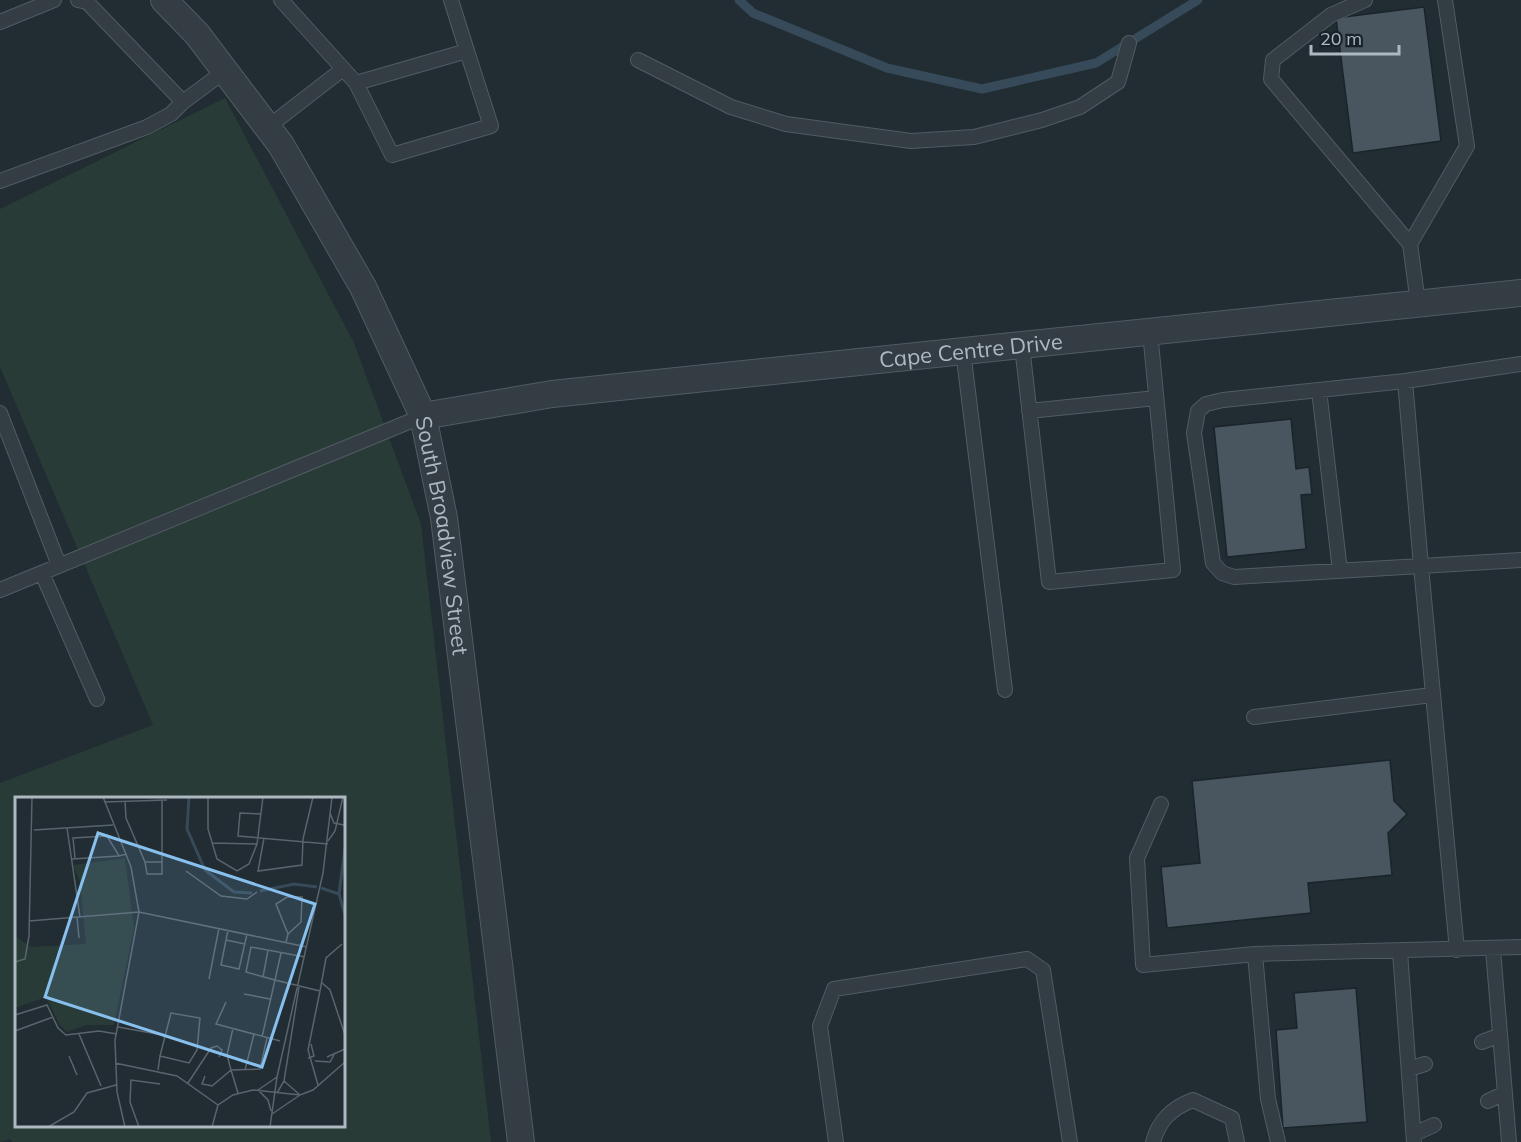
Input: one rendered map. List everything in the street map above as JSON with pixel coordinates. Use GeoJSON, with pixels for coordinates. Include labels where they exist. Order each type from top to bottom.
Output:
{"type":"FeatureCollection","features":[{"type":"Feature","properties":{"kind":"street","name":"South Broadview Street"},"geometry":{"type":"LineString","coordinates":[[164,0],[197,34],[281,145],[363,287],[423,416],[444,518],[521,1142]]}},
{"type":"Feature","properties":{"kind":"street","name":"Cape Centre Drive"},"geometry":{"type":"LineString","coordinates":[[423,416],[552,394],[1521,292]]}},
{"type":"Feature","properties":{"kind":"lane"},"geometry":{"type":"LineString","coordinates":[[0,22],[54,0]]}},
{"type":"Feature","properties":{"kind":"lane"},"geometry":{"type":"LineString","coordinates":[[78,0],[87,2],[183,102]]}},
{"type":"Feature","properties":{"kind":"lane"},"geometry":{"type":"LineString","coordinates":[[281,0],[356,83],[392,155],[491,126],[451,0]]}},
{"type":"Feature","properties":{"kind":"lane"},"geometry":{"type":"LineString","coordinates":[[1365,0],[1331,15],[1273,60],[1271,79],[1410,244],[1418,303]]}},
{"type":"Feature","properties":{"kind":"lane"},"geometry":{"type":"LineString","coordinates":[[1410,244],[1467,146],[1445,0]]}},
{"type":"Feature","properties":{"kind":"lane"},"geometry":{"type":"LineString","coordinates":[[638,60],[731,107],[786,124],[911,141],[974,137],[1080,107],[1118,82],[1129,43]]}},
{"type":"Feature","properties":{"kind":"lane"},"geometry":{"type":"LineString","coordinates":[[356,83],[467,51]]}},
{"type":"Feature","properties":{"kind":"lane"},"geometry":{"type":"LineString","coordinates":[[268,126],[343,69]]}},
{"type":"Feature","properties":{"kind":"lane"},"geometry":{"type":"LineString","coordinates":[[0,181],[147,127],[171,114],[183,102],[225,71]]}},
{"type":"Feature","properties":{"kind":"lane"},"geometry":{"type":"LineString","coordinates":[[1022,346],[1049,582],[1173,570],[1150,332]]}},
{"type":"Feature","properties":{"kind":"lane"},"geometry":{"type":"LineString","coordinates":[[963,351],[1005,690]]}},
{"type":"Feature","properties":{"kind":"lane"},"geometry":{"type":"LineString","coordinates":[[1521,364],[1406,381],[1223,400],[1206,405],[1198,411],[1194,434],[1213,564],[1222,573],[1234,577],[1521,560]]}},
{"type":"Feature","properties":{"kind":"lane"},"geometry":{"type":"LineString","coordinates":[[1406,381],[1432,695],[1457,950]]}},
{"type":"Feature","properties":{"kind":"lane"},"geometry":{"type":"LineString","coordinates":[[1319,390],[1340,571]]}},
{"type":"Feature","properties":{"kind":"lane"},"geometry":{"type":"LineString","coordinates":[[1029,411],[1156,398]]}},
{"type":"Feature","properties":{"kind":"lane"},"geometry":{"type":"LineString","coordinates":[[0,413],[59,565]]}},
{"type":"Feature","properties":{"kind":"lane"},"geometry":{"type":"LineString","coordinates":[[0,590],[423,416]]}},
{"type":"Feature","properties":{"kind":"lane"},"geometry":{"type":"LineString","coordinates":[[42,573],[97,699]]}},
{"type":"Feature","properties":{"kind":"lane"},"geometry":{"type":"LineString","coordinates":[[1254,717],[1432,695]]}},
{"type":"Feature","properties":{"kind":"lane"},"geometry":{"type":"LineString","coordinates":[[1161,804],[1137,858],[1143,965],[1255,954],[1493,950],[1521,947]]}},
{"type":"Feature","properties":{"kind":"lane"},"geometry":{"type":"LineString","coordinates":[[1493,950],[1509,1142]]}},
{"type":"Feature","properties":{"kind":"lane"},"geometry":{"type":"LineString","coordinates":[[1400,952],[1414,1138],[1434,1125]]}},
{"type":"Feature","properties":{"kind":"lane"},"geometry":{"type":"LineString","coordinates":[[1255,954],[1268,1099],[1278,1142]]}},
{"type":"Feature","properties":{"kind":"lane"},"geometry":{"type":"LineString","coordinates":[[836,1142],[820,1026],[834,989],[1027,959],[1043,970],[1070,1142]]}},
{"type":"Feature","properties":{"kind":"lane"},"geometry":{"type":"LineString","coordinates":[[1482,1042],[1500,1035]]}},
{"type":"Feature","properties":{"kind":"lane"},"geometry":{"type":"LineString","coordinates":[[1409,1069],[1425,1064]]}},
{"type":"Feature","properties":{"kind":"lane"},"geometry":{"type":"LineString","coordinates":[[1488,1101],[1505,1093]]}},
{"type":"Feature","properties":{"kind":"lane"},"geometry":{"type":"LineString","coordinates":[[1153,1142],[1157,1127],[1169,1113],[1193,1100],[1232,1118],[1237,1142]]}},
{"type":"Feature","properties":{"kind":"green space"},"geometry":{"type":"Polygon","coordinates":[[[225,98],[354,343],[421,524],[491,1142],[12,1142],[10,1139],[0,1142],[0,783],[153,725],[0,367],[0,209],[225,98]]]}},
{"type":"Feature","properties":{"kind":"building"},"geometry":{"type":"Polygon","coordinates":[[[1424,7],[1441,141],[1353,153],[1336,18],[1424,7]]]}},
{"type":"Feature","properties":{"kind":"building"},"geometry":{"type":"Polygon","coordinates":[[[1291,419],[1296,469],[1309,467],[1312,494],[1301,495],[1306,549],[1227,557],[1214,427],[1291,419]]]}},
{"type":"Feature","properties":{"kind":"building"},"geometry":{"type":"Polygon","coordinates":[[[1390,760],[1394,801],[1407,814],[1388,833],[1392,875],[1308,883],[1311,913],[1167,928],[1161,867],[1200,863],[1192,781],[1390,760]]]}},
{"type":"Feature","properties":{"kind":"building"},"geometry":{"type":"Polygon","coordinates":[[[1356,988],[1367,1122],[1283,1128],[1276,1030],[1297,1028],[1294,993],[1356,988]]]}},
{"type":"Feature","properties":{"kind":"waterway"},"geometry":{"type":"LineString","coordinates":[[739,0],[753,13],[887,68],[982,89],[1096,63],[1198,0]]}}]}
